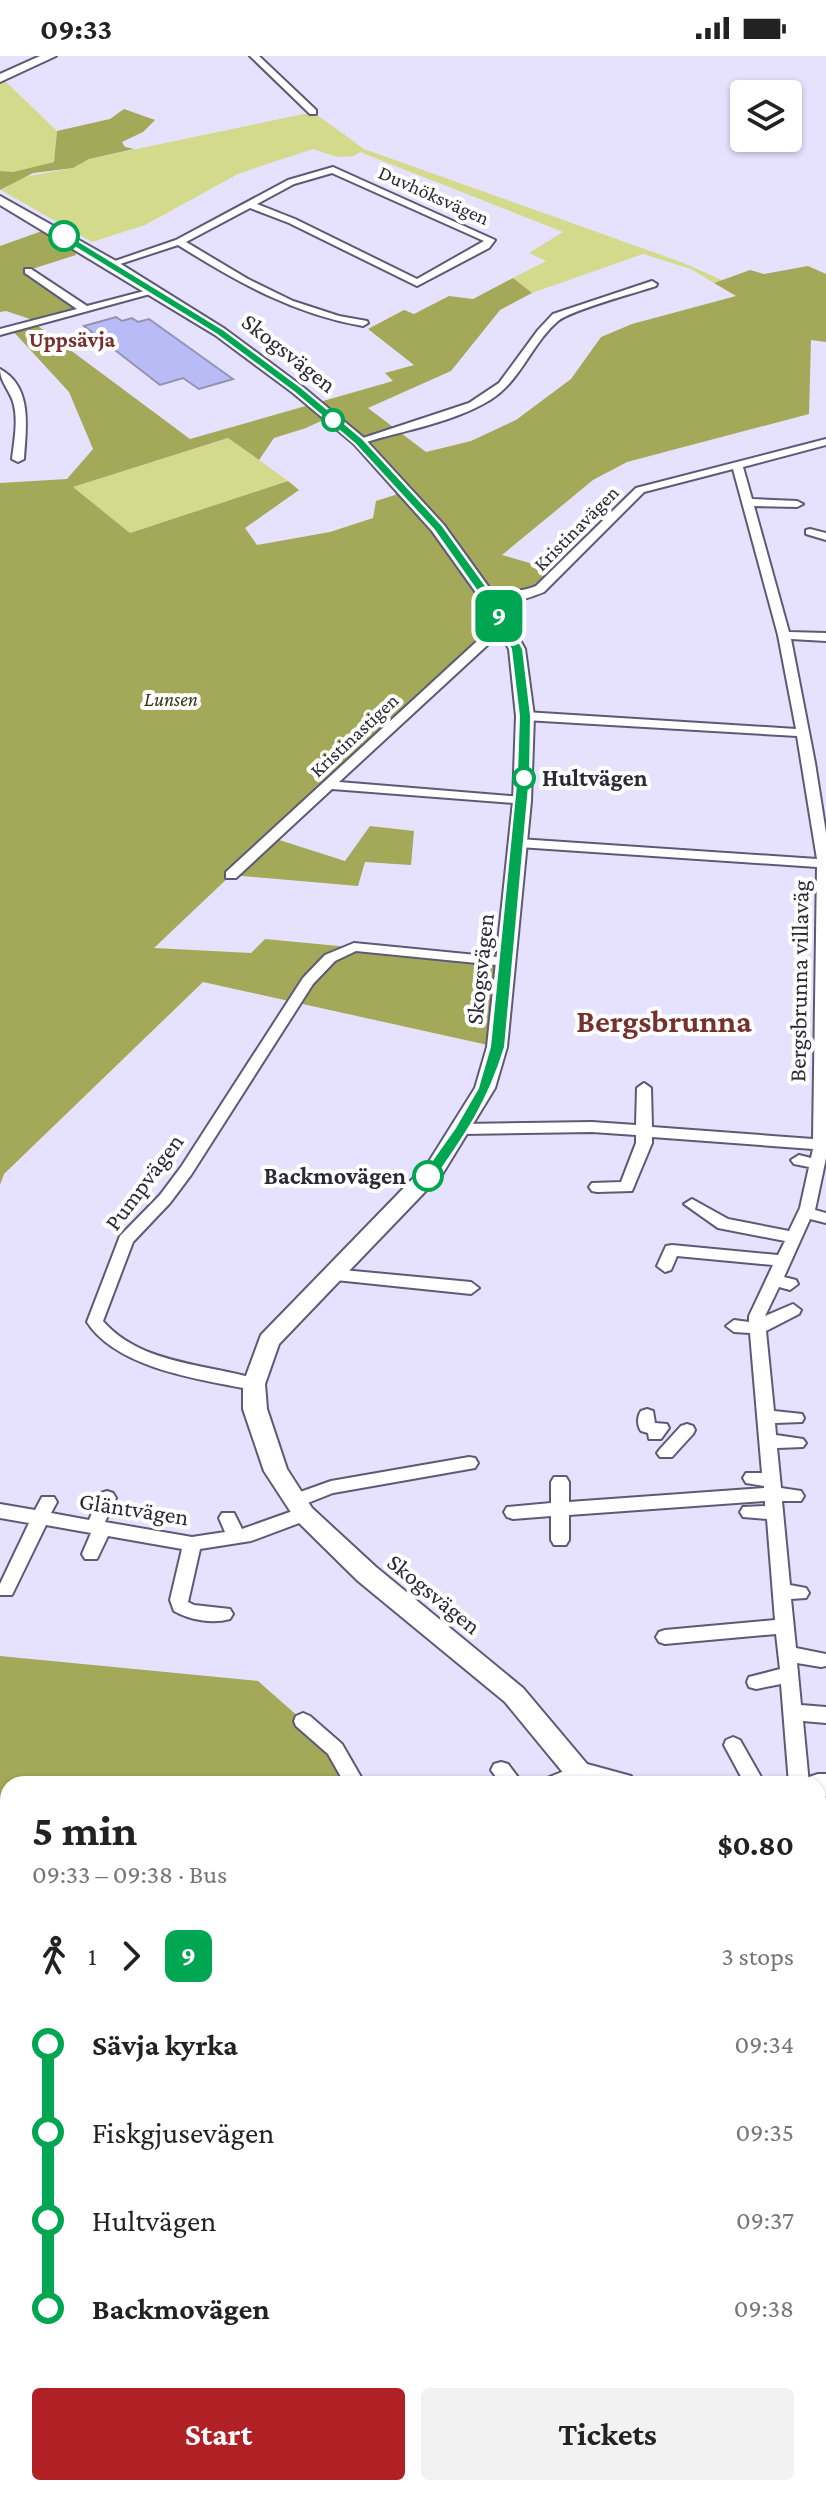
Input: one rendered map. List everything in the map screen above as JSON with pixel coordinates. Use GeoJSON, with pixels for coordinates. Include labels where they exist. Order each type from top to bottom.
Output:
{"type":"FeatureCollection","features":[{"type":"Feature","properties":{"kind":"street"},"geometry":{"type":"LineString","coordinates":[[0,78],[50,56]]}},
{"type":"Feature","properties":{"kind":"street"},"geometry":{"type":"LineString","coordinates":[[254,56],[313,112]]}},
{"type":"Feature","properties":{"kind":"street","name":"Duvhöksvägen"},"geometry":{"type":"LineString","coordinates":[[333,170],[490,240],[486,246],[417,283],[290,218],[249,204],[291,182],[333,170]]}},
{"type":"Feature","properties":{"kind":"street","name":"Skogsvägen"},"geometry":{"type":"LineString","coordinates":[[0,200],[156,291],[273,371],[359,441],[438,528],[490,600],[517,649],[525,716],[519,843],[497,1047],[485,1088],[436,1168],[269,1341],[254,1384],[255,1409],[276,1471],[300,1507],[367,1574],[514,1695],[579,1773]]}},
{"type":"Feature","properties":{"kind":"street"},"geometry":{"type":"LineString","coordinates":[[111,264],[179,242],[249,204]]}},
{"type":"Feature","properties":{"kind":"street"},"geometry":{"type":"LineString","coordinates":[[179,242],[290,305],[337,320],[363,323]]}},
{"type":"Feature","properties":{"kind":"street"},"geometry":{"type":"LineString","coordinates":[[28,271],[86,310]]}},
{"type":"Feature","properties":{"kind":"street"},"geometry":{"type":"LineString","coordinates":[[359,441],[473,404],[502,386],[557,316],[652,284]]}},
{"type":"Feature","properties":{"kind":"street"},"geometry":{"type":"LineString","coordinates":[[0,332],[156,291]]}},
{"type":"Feature","properties":{"kind":"street"},"geometry":{"type":"LineString","coordinates":[[0,372],[10,382],[23,410],[18,459]]}},
{"type":"Feature","properties":{"kind":"street","name":"Kristinavägen"},"geometry":{"type":"LineString","coordinates":[[490,600],[526,595],[540,589],[640,490],[737,465],[774,462],[826,442]]}},
{"type":"Feature","properties":{"kind":"street","name":"Bergsbrunna villaväg"},"geometry":{"type":"LineString","coordinates":[[737,465],[784,635],[803,733],[820,791],[825,864],[824,1041],[814,1101],[823,1145],[806,1213],[783,1261],[782,1282],[757,1316],[766,1417],[766,1491],[784,1626],[798,1776]]}},
{"type":"Feature","properties":{"kind":"street"},"geometry":{"type":"LineString","coordinates":[[747,502],[797,504]]}},
{"type":"Feature","properties":{"kind":"street"},"geometry":{"type":"LineString","coordinates":[[810,532],[826,537]]}},
{"type":"Feature","properties":{"kind":"street","name":"Kristinastigen"},"geometry":{"type":"LineString","coordinates":[[231,875],[503,624]]}},
{"type":"Feature","properties":{"kind":"street"},"geometry":{"type":"LineString","coordinates":[[784,635],[826,637]]}},
{"type":"Feature","properties":{"kind":"street"},"geometry":{"type":"LineString","coordinates":[[525,716],[803,733]]}},
{"type":"Feature","properties":{"kind":"street"},"geometry":{"type":"LineString","coordinates":[[330,785],[522,801]]}},
{"type":"Feature","properties":{"kind":"street"},"geometry":{"type":"LineString","coordinates":[[519,843],[825,864]]}},
{"type":"Feature","properties":{"kind":"street","name":"Pumpvägen"},"geometry":{"type":"LineString","coordinates":[[254,1384],[156,1362],[100,1331],[95,1322],[126,1240],[165,1199],[186,1171],[308,981],[330,958],[354,947],[507,962]]}},
{"type":"Feature","properties":{"kind":"street"},"geometry":{"type":"LineString","coordinates":[[597,1187],[627,1187],[644,1143],[644,1088]]}},
{"type":"Feature","properties":{"kind":"street"},"geometry":{"type":"LineString","coordinates":[[462,1129],[592,1127],[823,1145]]}},
{"type":"Feature","properties":{"kind":"street"},"geometry":{"type":"LineString","coordinates":[[799,1160],[817,1164]]}},
{"type":"Feature","properties":{"kind":"street"},"geometry":{"type":"LineString","coordinates":[[692,1204],[724,1224],[794,1237]]}},
{"type":"Feature","properties":{"kind":"street"},"geometry":{"type":"LineString","coordinates":[[806,1213],[826,1218]]}},
{"type":"Feature","properties":{"kind":"street"},"geometry":{"type":"LineString","coordinates":[[665,1266],[672,1250],[783,1261]]}},
{"type":"Feature","properties":{"kind":"street"},"geometry":{"type":"LineString","coordinates":[[332,1275],[471,1288]]}},
{"type":"Feature","properties":{"kind":"street"},"geometry":{"type":"LineString","coordinates":[[734,1326],[758,1328],[793,1310]]}},
{"type":"Feature","properties":{"kind":"street"},"geometry":{"type":"LineString","coordinates":[[766,1417],[796,1418]]}},
{"type":"Feature","properties":{"kind":"street"},"geometry":{"type":"LineString","coordinates":[[666,1453],[687,1430]]}},
{"type":"Feature","properties":{"kind":"street"},"geometry":{"type":"LineString","coordinates":[[767,1441],[797,1443]]}},
{"type":"Feature","properties":{"kind":"street","name":"Gläntvägen"},"geometry":{"type":"LineString","coordinates":[[9,1517],[45,1510],[98,1528],[192,1544],[236,1536],[300,1507],[331,1487],[469,1463]]}},
{"type":"Feature","properties":{"kind":"street"},"geometry":{"type":"LineString","coordinates":[[560,1482],[560,1540]]}},
{"type":"Feature","properties":{"kind":"street"},"geometry":{"type":"LineString","coordinates":[[749,1512],[766,1491]]}},
{"type":"Feature","properties":{"kind":"street"},"geometry":{"type":"LineString","coordinates":[[513,1512],[766,1491],[795,1496]]}},
{"type":"Feature","properties":{"kind":"street"},"geometry":{"type":"LineString","coordinates":[[91,1554],[107,1498]]}},
{"type":"Feature","properties":{"kind":"street"},"geometry":{"type":"LineString","coordinates":[[6,1590],[45,1510]]}},
{"type":"Feature","properties":{"kind":"street"},"geometry":{"type":"LineString","coordinates":[[228,1518],[236,1536]]}},
{"type":"Feature","properties":{"kind":"street"},"geometry":{"type":"LineString","coordinates":[[192,1544],[188,1579],[179,1600],[183,1616],[224,1614],[219,1619]]}},
{"type":"Feature","properties":{"kind":"street"},"geometry":{"type":"LineString","coordinates":[[780,1591],[800,1593]]}},
{"type":"Feature","properties":{"kind":"street"},"geometry":{"type":"LineString","coordinates":[[665,1637],[784,1626]]}},
{"type":"Feature","properties":{"kind":"street"},"geometry":{"type":"LineString","coordinates":[[786,1653],[821,1660]]}},
{"type":"Feature","properties":{"kind":"street"},"geometry":{"type":"LineString","coordinates":[[756,1682],[788,1675]]}},
{"type":"Feature","properties":{"kind":"street"},"geometry":{"type":"LineString","coordinates":[[792,1712],[826,1715]]}},
{"type":"Feature","properties":{"kind":"street"},"geometry":{"type":"LineString","coordinates":[[303,1721],[335,1749],[350,1776]]}},
{"type":"Feature","properties":{"kind":"street"},"geometry":{"type":"LineString","coordinates":[[733,1745],[750,1776]]}},
{"type":"Feature","properties":{"kind":"street"},"geometry":{"type":"LineString","coordinates":[[572,1776],[579,1773],[591,1776]]}},
{"type":"Feature","properties":{"kind":"green space"},"geometry":{"type":"Polygon","coordinates":[[[5,81],[57,131],[54,162],[13,172],[0,171],[0,82],[5,81]]]}},
{"type":"Feature","properties":{"kind":"green space"},"geometry":{"type":"Polygon","coordinates":[[[124,109],[155,120],[143,132],[122,142],[125,147],[134,149],[89,159],[73,168],[33,173],[0,190],[0,171],[13,172],[54,162],[57,131],[110,119],[124,109]]]}},
{"type":"Feature","properties":{"kind":"green space"},"geometry":{"type":"Polygon","coordinates":[[[313,112],[364,149],[681,262],[722,280],[714,283],[691,269],[643,254],[532,293],[513,278],[546,261],[529,253],[563,232],[360,152],[354,156],[337,157],[313,149],[267,164],[238,174],[145,225],[92,242],[1,190],[24,177],[73,168],[89,159],[313,112]]]}},
{"type":"Feature","properties":{"kind":"green space"},"geometry":{"type":"Polygon","coordinates":[[[42,231],[75,251],[76,255],[29,270],[86,310],[39,322],[6,311],[0,312],[0,246],[42,231]]]}},
{"type":"Feature","properties":{"kind":"green space","name":"Lunsen"},"geometry":{"type":"Polygon","coordinates":[[[808,266],[826,274],[826,342],[811,340],[809,414],[627,462],[593,480],[502,555],[558,571],[540,589],[491,600],[503,624],[273,838],[345,861],[370,826],[414,831],[411,865],[365,862],[358,886],[231,875],[154,948],[251,953],[265,939],[507,962],[497,1047],[203,982],[4,1174],[0,1185],[0,483],[67,479],[93,449],[69,392],[11,329],[34,323],[190,439],[393,381],[385,373],[414,365],[368,329],[404,310],[414,314],[449,296],[473,299],[513,278],[532,293],[500,310],[451,371],[368,408],[426,452],[471,441],[516,420],[571,379],[601,337],[632,324],[736,296],[714,283],[750,270],[764,274],[808,266]],[[336,414],[274,438],[259,460],[228,438],[73,487],[130,533],[288,481],[299,490],[245,528],[257,545],[330,532],[373,518],[376,501],[395,495],[404,479],[366,439],[336,414]]]}},
{"type":"Feature","properties":{"kind":"green space"},"geometry":{"type":"Polygon","coordinates":[[[229,438],[288,481],[130,533],[73,487],[229,438]]]}},
{"type":"Feature","properties":{"kind":"green space"},"geometry":{"type":"Polygon","coordinates":[[[0,1656],[258,1681],[335,1749],[351,1772],[344,1776],[0,1776],[0,1656]]]}},
{"type":"Feature","properties":{"kind":"building"},"geometry":{"type":"Polygon","coordinates":[[[116,317],[122,321],[132,318],[138,322],[149,319],[233,379],[199,389],[183,378],[160,385],[84,326],[116,317]]]}},
{"type":"Feature","properties":{"kind":"bus line","name":"9"},"geometry":{"type":"LineString","coordinates":[[64,236],[220,332],[298,390],[359,441],[438,528],[490,600],[517,649],[525,716],[524,775],[497,1047],[485,1088],[462,1129],[428,1176]]}},
{"type":"Feature","properties":{"kind":"place","name":"Hultvägen"},"geometry":{"type":"Point","coordinates":[524,778]}},
{"type":"Feature","properties":{"kind":"place","name":"Backmovägen"},"geometry":{"type":"Point","coordinates":[428,1176]}},
{"type":"Feature","properties":{"kind":"district","name":"Uppsävja"},"geometry":{"type":"Point","coordinates":[72,339]}},
{"type":"Feature","properties":{"kind":"district","name":"Bergsbrunna"},"geometry":{"type":"Point","coordinates":[664,1021]}}]}
